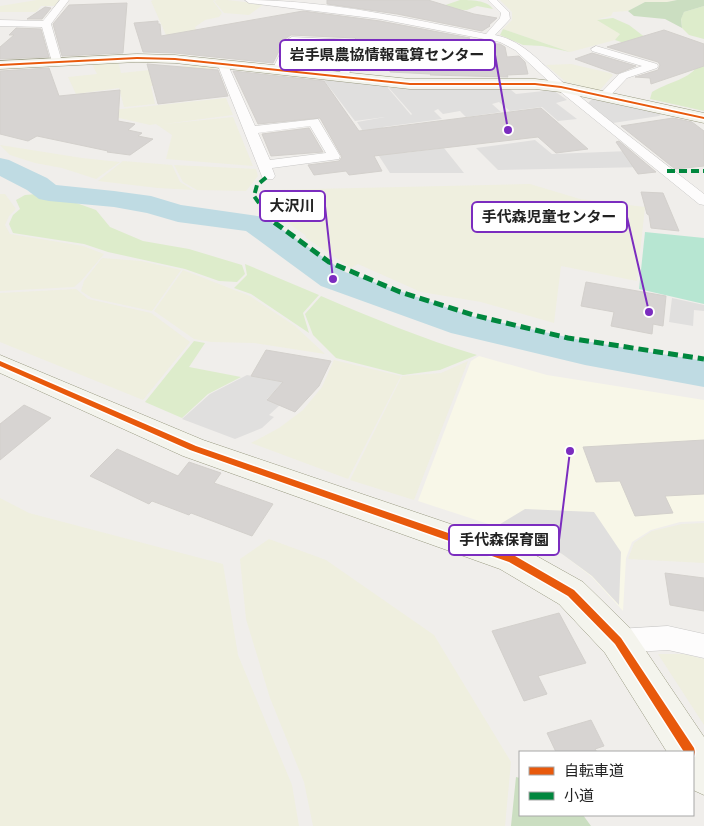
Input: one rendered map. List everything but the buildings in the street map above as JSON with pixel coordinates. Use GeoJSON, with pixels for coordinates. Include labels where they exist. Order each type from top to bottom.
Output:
{"type":"FeatureCollection","features":[{"type":"Feature","properties":{"kind":"street"},"geometry":{"type":"LineString","coordinates":[[46,24],[65,0]]}},
{"type":"Feature","properties":{"kind":"street"},"geometry":{"type":"LineString","coordinates":[[252,0],[334,12],[380,16],[504,40],[519,48],[561,88],[704,201]]}},
{"type":"Feature","properties":{"kind":"street"},"geometry":{"type":"LineString","coordinates":[[489,36],[505,19],[505,12],[492,0]]}},
{"type":"Feature","properties":{"kind":"street"},"geometry":{"type":"LineString","coordinates":[[0,23],[46,24]]}},
{"type":"Feature","properties":{"kind":"street"},"geometry":{"type":"LineString","coordinates":[[46,24],[57,62]]}},
{"type":"Feature","properties":{"kind":"street"},"geometry":{"type":"LineString","coordinates":[[277,70],[292,40],[352,42],[344,78]]}},
{"type":"Feature","properties":{"kind":"street"},"geometry":{"type":"LineString","coordinates":[[596,49],[654,66],[623,76],[603,97]]}},
{"type":"Feature","properties":{"kind":"street"},"geometry":{"type":"LineString","coordinates":[[0,65],[137,58],[222,64],[410,84],[532,84],[561,88],[704,118]]}},
{"type":"Feature","properties":{"kind":"street"},"geometry":{"type":"LineString","coordinates":[[222,64],[266,170],[334,156],[314,122],[250,130]]}},
{"type":"Feature","properties":{"kind":"street"},"geometry":{"type":"LineString","coordinates":[[0,363],[194,448],[512,559],[570,593],[618,640],[689,751]]}},
{"type":"Feature","properties":{"kind":"street"},"geometry":{"type":"LineString","coordinates":[[618,640],[668,638],[704,646]]}},
{"type":"Feature","properties":{"kind":"street"},"geometry":{"type":"LineString","coordinates":[[694,759],[704,774]]}},
{"type":"Feature","properties":{"kind":"shaded area"},"geometry":{"type":"Polygon","coordinates":[[[323,79],[388,85],[388,88],[411,115],[389,88],[506,86],[516,94],[553,90],[567,100],[556,103],[577,119],[558,121],[542,107],[510,111],[499,102],[492,104],[501,112],[466,117],[460,111],[443,114],[438,109],[434,111],[442,119],[383,127],[404,153],[444,148],[464,173],[390,173],[357,122],[385,117],[355,121],[323,79]]]}},
{"type":"Feature","properties":{"kind":"shaded area"},"geometry":{"type":"Polygon","coordinates":[[[600,98],[663,113],[659,116],[613,123],[588,103],[592,99],[600,98]]]}},
{"type":"Feature","properties":{"kind":"shaded area"},"geometry":{"type":"Polygon","coordinates":[[[535,140],[552,154],[629,151],[647,167],[498,170],[476,148],[535,140]]]}},
{"type":"Feature","properties":{"kind":"shaded area"},"geometry":{"type":"Polygon","coordinates":[[[672,298],[704,305],[704,311],[694,310],[693,326],[669,322],[672,298]]]}},
{"type":"Feature","properties":{"kind":"shaded area"},"geometry":{"type":"Polygon","coordinates":[[[479,356],[547,375],[704,400],[704,521],[680,522],[651,530],[632,542],[626,558],[623,611],[592,577],[562,554],[528,537],[418,501],[471,361],[479,356]]]}},
{"type":"Feature","properties":{"kind":"shaded area"},"geometry":{"type":"Polygon","coordinates":[[[247,375],[283,382],[267,399],[280,405],[269,415],[274,417],[262,428],[235,439],[182,419],[210,394],[247,375]]]}},
{"type":"Feature","properties":{"kind":"shaded area"},"geometry":{"type":"Polygon","coordinates":[[[525,509],[594,512],[621,552],[619,605],[592,576],[562,554],[528,537],[497,526],[525,509]]]}},
{"type":"Feature","properties":{"kind":"green space"},"geometry":{"type":"Polygon","coordinates":[[[37,0],[61,0],[55,6],[41,6],[36,12],[0,12],[0,6],[37,0]]]}},
{"type":"Feature","properties":{"kind":"green space"},"geometry":{"type":"Polygon","coordinates":[[[215,0],[213,1],[222,13],[219,17],[205,20],[195,27],[201,42],[170,44],[151,1],[215,0]]]}},
{"type":"Feature","properties":{"kind":"green space"},"geometry":{"type":"Polygon","coordinates":[[[460,0],[483,2],[493,9],[477,6],[467,10],[434,9],[460,0]]]}},
{"type":"Feature","properties":{"kind":"green space"},"geometry":{"type":"Polygon","coordinates":[[[500,0],[677,0],[645,2],[628,11],[613,12],[611,16],[598,19],[620,34],[615,40],[570,52],[503,29],[512,20],[512,12],[500,0]]]}},
{"type":"Feature","properties":{"kind":"green space"},"geometry":{"type":"Polygon","coordinates":[[[704,0],[704,6],[684,12],[681,19],[682,28],[665,19],[634,16],[628,11],[645,2],[704,0]]]}},
{"type":"Feature","properties":{"kind":"green space"},"geometry":{"type":"Polygon","coordinates":[[[214,1],[264,4],[249,15],[224,13],[214,1]]]}},
{"type":"Feature","properties":{"kind":"green space"},"geometry":{"type":"Polygon","coordinates":[[[704,6],[704,39],[689,35],[682,28],[681,18],[684,12],[704,6]]]}},
{"type":"Feature","properties":{"kind":"green space"},"geometry":{"type":"Polygon","coordinates":[[[613,18],[629,25],[646,38],[704,58],[704,111],[650,99],[652,92],[688,75],[697,67],[615,40],[620,34],[597,20],[613,18]]]}},
{"type":"Feature","properties":{"kind":"green space"},"geometry":{"type":"Polygon","coordinates":[[[503,29],[570,52],[542,46],[523,45],[500,35],[503,29]]]}},
{"type":"Feature","properties":{"kind":"green space"},"geometry":{"type":"Polygon","coordinates":[[[118,61],[121,73],[198,65],[212,66],[220,79],[151,86],[155,104],[124,107],[119,88],[76,94],[68,77],[97,74],[91,62],[118,61]]]}},
{"type":"Feature","properties":{"kind":"green space"},"geometry":{"type":"Polygon","coordinates":[[[571,64],[613,75],[600,90],[597,90],[566,82],[546,65],[571,64]]]}},
{"type":"Feature","properties":{"kind":"green space"},"geometry":{"type":"Polygon","coordinates":[[[226,98],[233,115],[164,124],[233,117],[253,166],[166,159],[172,135],[156,124],[150,125],[93,112],[226,98]]]}},
{"type":"Feature","properties":{"kind":"green space"},"geometry":{"type":"Polygon","coordinates":[[[0,145],[120,162],[96,179],[10,155],[0,145]]]}},
{"type":"Feature","properties":{"kind":"green space"},"geometry":{"type":"Polygon","coordinates":[[[123,161],[172,165],[180,182],[193,190],[98,181],[123,161]]]}},
{"type":"Feature","properties":{"kind":"green space"},"geometry":{"type":"Polygon","coordinates":[[[174,165],[256,169],[258,176],[246,191],[197,190],[183,182],[174,165]]]}},
{"type":"Feature","properties":{"kind":"green space"},"geometry":{"type":"Polygon","coordinates":[[[530,184],[580,199],[645,207],[637,281],[561,266],[554,323],[481,302],[421,292],[358,264],[351,268],[306,238],[305,235],[278,216],[265,204],[266,193],[269,190],[530,184]]]}},
{"type":"Feature","properties":{"kind":"green space"},"geometry":{"type":"Polygon","coordinates":[[[0,194],[5,194],[16,209],[9,216],[5,225],[10,234],[83,246],[104,254],[74,287],[0,291],[0,194]]]}},
{"type":"Feature","properties":{"kind":"green space"},"geometry":{"type":"Polygon","coordinates":[[[36,194],[68,200],[96,210],[110,227],[143,241],[189,249],[242,265],[245,274],[237,282],[219,281],[185,269],[108,252],[84,244],[13,233],[9,224],[13,215],[20,209],[16,200],[25,195],[36,194]]]}},
{"type":"Feature","properties":{"kind":"green space"},"geometry":{"type":"Polygon","coordinates":[[[645,232],[704,238],[704,304],[639,289],[645,232]]]}},
{"type":"Feature","properties":{"kind":"green space"},"geometry":{"type":"Polygon","coordinates":[[[102,258],[141,261],[181,270],[152,311],[92,298],[81,291],[84,281],[102,258]]]}},
{"type":"Feature","properties":{"kind":"green space"},"geometry":{"type":"Polygon","coordinates":[[[245,264],[319,295],[303,313],[309,333],[251,294],[234,288],[247,275],[245,264]]]}},
{"type":"Feature","properties":{"kind":"green space"},"geometry":{"type":"Polygon","coordinates":[[[183,270],[250,296],[295,326],[325,354],[254,343],[211,342],[194,339],[154,311],[183,270]]]}},
{"type":"Feature","properties":{"kind":"green space"},"geometry":{"type":"Polygon","coordinates":[[[76,289],[88,299],[151,313],[190,342],[143,400],[0,342],[0,293],[76,289]]]}},
{"type":"Feature","properties":{"kind":"green space"},"geometry":{"type":"Polygon","coordinates":[[[321,296],[398,328],[477,355],[440,370],[403,375],[336,358],[313,335],[305,314],[321,296]]]}},
{"type":"Feature","properties":{"kind":"green space"},"geometry":{"type":"Polygon","coordinates":[[[194,341],[205,343],[189,367],[241,377],[208,394],[182,418],[145,402],[194,341]]]}},
{"type":"Feature","properties":{"kind":"green space"},"geometry":{"type":"Polygon","coordinates":[[[334,360],[401,376],[348,479],[251,443],[279,428],[303,410],[322,387],[334,360]]]}},
{"type":"Feature","properties":{"kind":"green space"},"geometry":{"type":"Polygon","coordinates":[[[468,361],[414,500],[350,480],[402,376],[441,373],[468,361]]]}},
{"type":"Feature","properties":{"kind":"green space"},"geometry":{"type":"Polygon","coordinates":[[[0,498],[29,513],[223,564],[238,655],[292,785],[299,826],[0,826],[0,498]]]}},
{"type":"Feature","properties":{"kind":"green space"},"geometry":{"type":"Polygon","coordinates":[[[704,523],[704,563],[628,559],[634,543],[652,531],[682,524],[704,523]]]}},
{"type":"Feature","properties":{"kind":"green space"},"geometry":{"type":"Polygon","coordinates":[[[269,539],[326,560],[434,635],[511,762],[505,826],[313,826],[304,782],[270,698],[246,619],[240,559],[269,539]]]}},
{"type":"Feature","properties":{"kind":"green space"},"geometry":{"type":"Polygon","coordinates":[[[658,654],[684,654],[704,659],[704,725],[658,654]]]}},
{"type":"Feature","properties":{"kind":"green space"},"geometry":{"type":"Polygon","coordinates":[[[516,777],[519,778],[519,816],[584,816],[591,826],[511,826],[516,777]]]}},
{"type":"Feature","properties":{"kind":"waterway"},"geometry":{"type":"LineString","coordinates":[[0,166],[37,184],[49,193],[114,199],[151,205],[178,213],[254,223],[333,279],[463,325],[585,353],[704,374]]}},
{"type":"Feature","properties":{"kind":"marked path"},"geometry":{"type":"LineString","coordinates":[[667,171],[704,171]]}},
{"type":"Feature","properties":{"kind":"marked path"},"geometry":{"type":"LineString","coordinates":[[268,176],[257,185],[254,196],[271,220],[329,262],[400,292],[473,315],[568,338],[704,359]]}},
{"type":"Feature","properties":{"kind":"cycle path"},"geometry":{"type":"LineString","coordinates":[[0,65],[137,58],[175,59],[410,84],[535,84],[561,87],[704,118]]}},
{"type":"Feature","properties":{"kind":"cycle path"},"geometry":{"type":"LineString","coordinates":[[0,363],[193,448],[512,559],[571,593],[618,641],[689,751]]}},
{"type":"Feature","properties":{"kind":"place","name":"岩手県農協情報電算センター"},"geometry":{"type":"Point","coordinates":[508,130]}},
{"type":"Feature","properties":{"kind":"place","name":"大沢川"},"geometry":{"type":"Point","coordinates":[333,279]}},
{"type":"Feature","properties":{"kind":"place","name":"手代森児童センター"},"geometry":{"type":"Point","coordinates":[649,312]}},
{"type":"Feature","properties":{"kind":"place","name":"手代森保育園"},"geometry":{"type":"Point","coordinates":[570,451]}}]}
